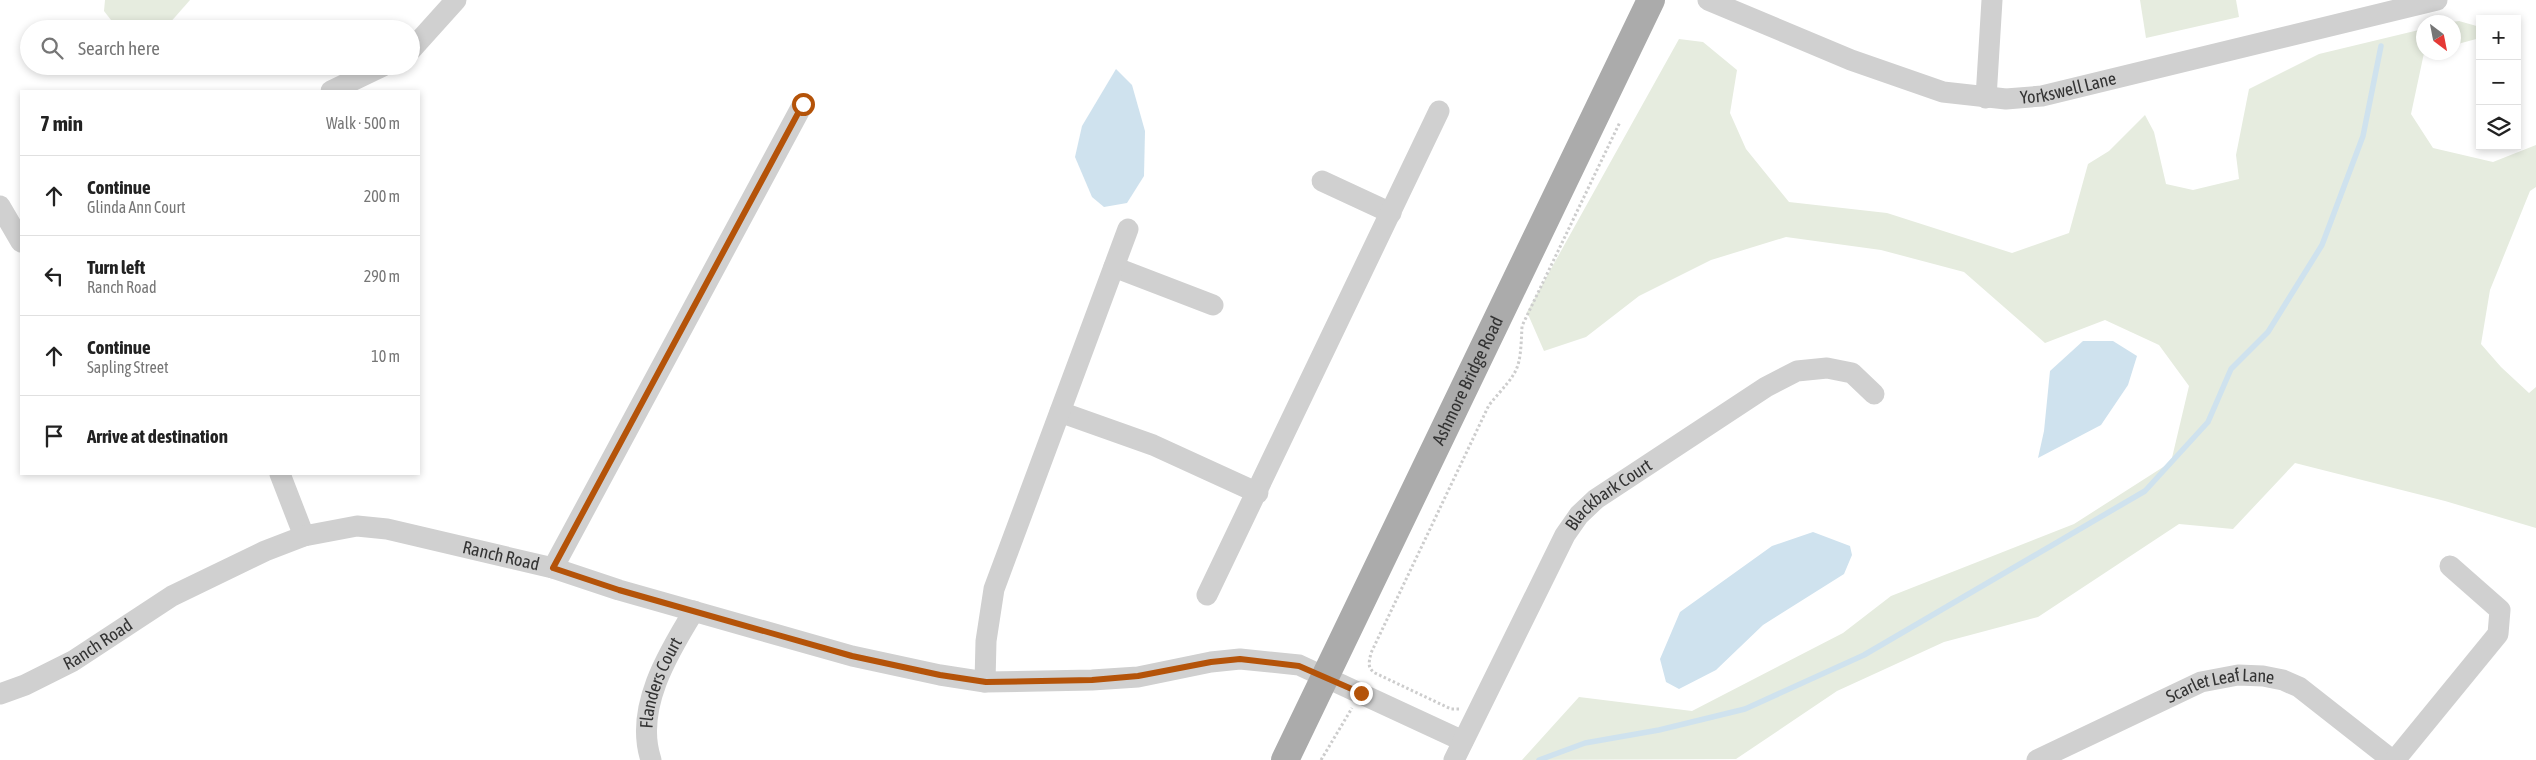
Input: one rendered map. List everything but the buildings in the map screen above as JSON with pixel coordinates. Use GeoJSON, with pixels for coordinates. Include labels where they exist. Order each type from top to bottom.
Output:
{"type":"FeatureCollection","features":[{"type":"Feature","properties":{"kind":"main road","name":"Ashmore Bridge Road"},"geometry":{"type":"LineString","coordinates":[[1284,760],[1650,0]]}},
{"type":"Feature","properties":{"kind":"street"},"geometry":{"type":"LineString","coordinates":[[420,40],[456,0]]}},
{"type":"Feature","properties":{"kind":"street","name":"Yorkswell Lane"},"geometry":{"type":"LineString","coordinates":[[1708,0],[1851,60],[1943,92],[1986,98],[2042,96],[2437,0]]}},
{"type":"Feature","properties":{"kind":"street"},"geometry":{"type":"LineString","coordinates":[[1986,98],[1992,0]]}},
{"type":"Feature","properties":{"kind":"street"},"geometry":{"type":"LineString","coordinates":[[333,90],[364,75]]}},
{"type":"Feature","properties":{"kind":"street"},"geometry":{"type":"LineString","coordinates":[[553,568],[803,104]]}},
{"type":"Feature","properties":{"kind":"street"},"geometry":{"type":"LineString","coordinates":[[1207,596],[1258,493],[1439,111]]}},
{"type":"Feature","properties":{"kind":"street"},"geometry":{"type":"LineString","coordinates":[[1322,181],[1391,213]]}},
{"type":"Feature","properties":{"kind":"street"},"geometry":{"type":"LineString","coordinates":[[0,206],[20,240]]}},
{"type":"Feature","properties":{"kind":"street"},"geometry":{"type":"LineString","coordinates":[[986,682],[986,641],[994,588],[1128,229]]}},
{"type":"Feature","properties":{"kind":"street"},"geometry":{"type":"LineString","coordinates":[[1114,267],[1214,305]]}},
{"type":"Feature","properties":{"kind":"street","name":"Blackbark Court"},"geometry":{"type":"LineString","coordinates":[[1458,751],[1565,535],[1579,515],[1596,499],[1766,387],[1797,371],[1827,368],[1852,373],[1874,394]]}},
{"type":"Feature","properties":{"kind":"street"},"geometry":{"type":"LineString","coordinates":[[1060,412],[1153,445],[1258,493]]}},
{"type":"Feature","properties":{"kind":"street"},"geometry":{"type":"LineString","coordinates":[[280,475],[304,536]]}},
{"type":"Feature","properties":{"kind":"street","name":"Ranch Road"},"geometry":{"type":"LineString","coordinates":[[0,694],[25,685],[73,661],[172,596],[265,551],[304,536],[357,526],[387,529],[553,568],[852,656],[940,675],[986,682],[1092,680],[1138,676],[1211,662],[1240,659],[1299,666],[1325,675],[1458,751]]}},
{"type":"Feature","properties":{"kind":"street"},"geometry":{"type":"LineString","coordinates":[[2394,760],[2498,634],[2500,610],[2450,566]]}},
{"type":"Feature","properties":{"kind":"street","name":"Flanders Court"},"geometry":{"type":"LineString","coordinates":[[651,760],[647,731],[655,689],[670,651],[694,611]]}},
{"type":"Feature","properties":{"kind":"street","name":"Scarlet Leaf Lane"},"geometry":{"type":"LineString","coordinates":[[2037,760],[2201,682],[2238,675],[2263,676],[2283,680],[2299,687],[2394,760]]}},
{"type":"Feature","properties":{"kind":"path"},"geometry":{"type":"LineString","coordinates":[[1458,751],[1459,709],[1451,710],[1375,673],[1370,670],[1368,663],[1371,653],[1489,405],[1517,372],[1520,362],[1522,326],[1620,122]]}},
{"type":"Feature","properties":{"kind":"path"},"geometry":{"type":"LineString","coordinates":[[1322,760],[1352,708]]}},
{"type":"Feature","properties":{"kind":"shaded area"},"geometry":{"type":"Polygon","coordinates":[[[105,0],[190,0],[172,20],[111,20],[104,11],[105,0]]]}},
{"type":"Feature","properties":{"kind":"shaded area"},"geometry":{"type":"Polygon","coordinates":[[[2140,0],[2236,0],[2239,17],[2146,38],[2140,0]]]}},
{"type":"Feature","properties":{"kind":"shaded area"},"geometry":{"type":"Polygon","coordinates":[[[2461,22],[2476,26],[2476,39],[2461,43],[2461,22]]]}},
{"type":"Feature","properties":{"kind":"shaded area"},"geometry":{"type":"Polygon","coordinates":[[[2416,31],[2416,60],[2423,60],[2411,114],[2433,148],[2493,162],[2536,145],[2536,187],[2530,191],[2490,290],[2481,344],[2501,367],[2529,393],[2536,387],[2536,528],[2445,501],[2295,463],[2233,529],[2179,524],[2038,617],[1944,642],[1837,691],[1736,759],[1522,760],[1579,697],[1692,711],[1843,633],[1891,596],[2074,524],[2171,462],[2189,386],[2159,345],[2105,320],[2045,343],[1964,272],[1881,250],[1786,237],[1711,260],[1639,296],[1586,337],[1544,351],[1527,312],[1679,39],[1703,42],[1737,70],[1730,113],[1746,149],[1789,202],[1887,213],[2012,253],[2069,233],[2088,164],[2109,151],[2145,115],[2154,132],[2166,184],[2193,190],[2239,179],[2236,155],[2249,89],[2319,54],[2416,31]]]}},
{"type":"Feature","properties":{"kind":"water"},"geometry":{"type":"Polygon","coordinates":[[[1116,69],[1132,85],[1145,131],[1144,176],[1127,203],[1104,207],[1092,197],[1075,157],[1082,126],[1116,69]]]}},
{"type":"Feature","properties":{"kind":"water"},"geometry":{"type":"Polygon","coordinates":[[[2083,341],[2113,341],[2137,356],[2128,385],[2101,425],[2038,458],[2044,431],[2050,371],[2083,341]]]}},
{"type":"Feature","properties":{"kind":"water"},"geometry":{"type":"Polygon","coordinates":[[[1813,532],[1850,546],[1852,555],[1844,574],[1763,625],[1716,670],[1679,689],[1666,682],[1660,659],[1680,612],[1772,546],[1813,532]]]}},
{"type":"Feature","properties":{"kind":"waterway"},"geometry":{"type":"LineString","coordinates":[[1539,760],[1585,743],[1659,730],[1745,709],[1864,655],[2145,491],[2208,422],[2231,369],[2268,332],[2322,245],[2363,136],[2381,46]]}},
{"type":"Feature","properties":{"kind":"route"},"geometry":{"type":"LineString","coordinates":[[803,104],[553,568],[619,590],[852,656],[940,675],[986,682],[1092,680],[1138,676],[1211,662],[1240,659],[1299,666],[1325,675],[1361,693]]}}]}
